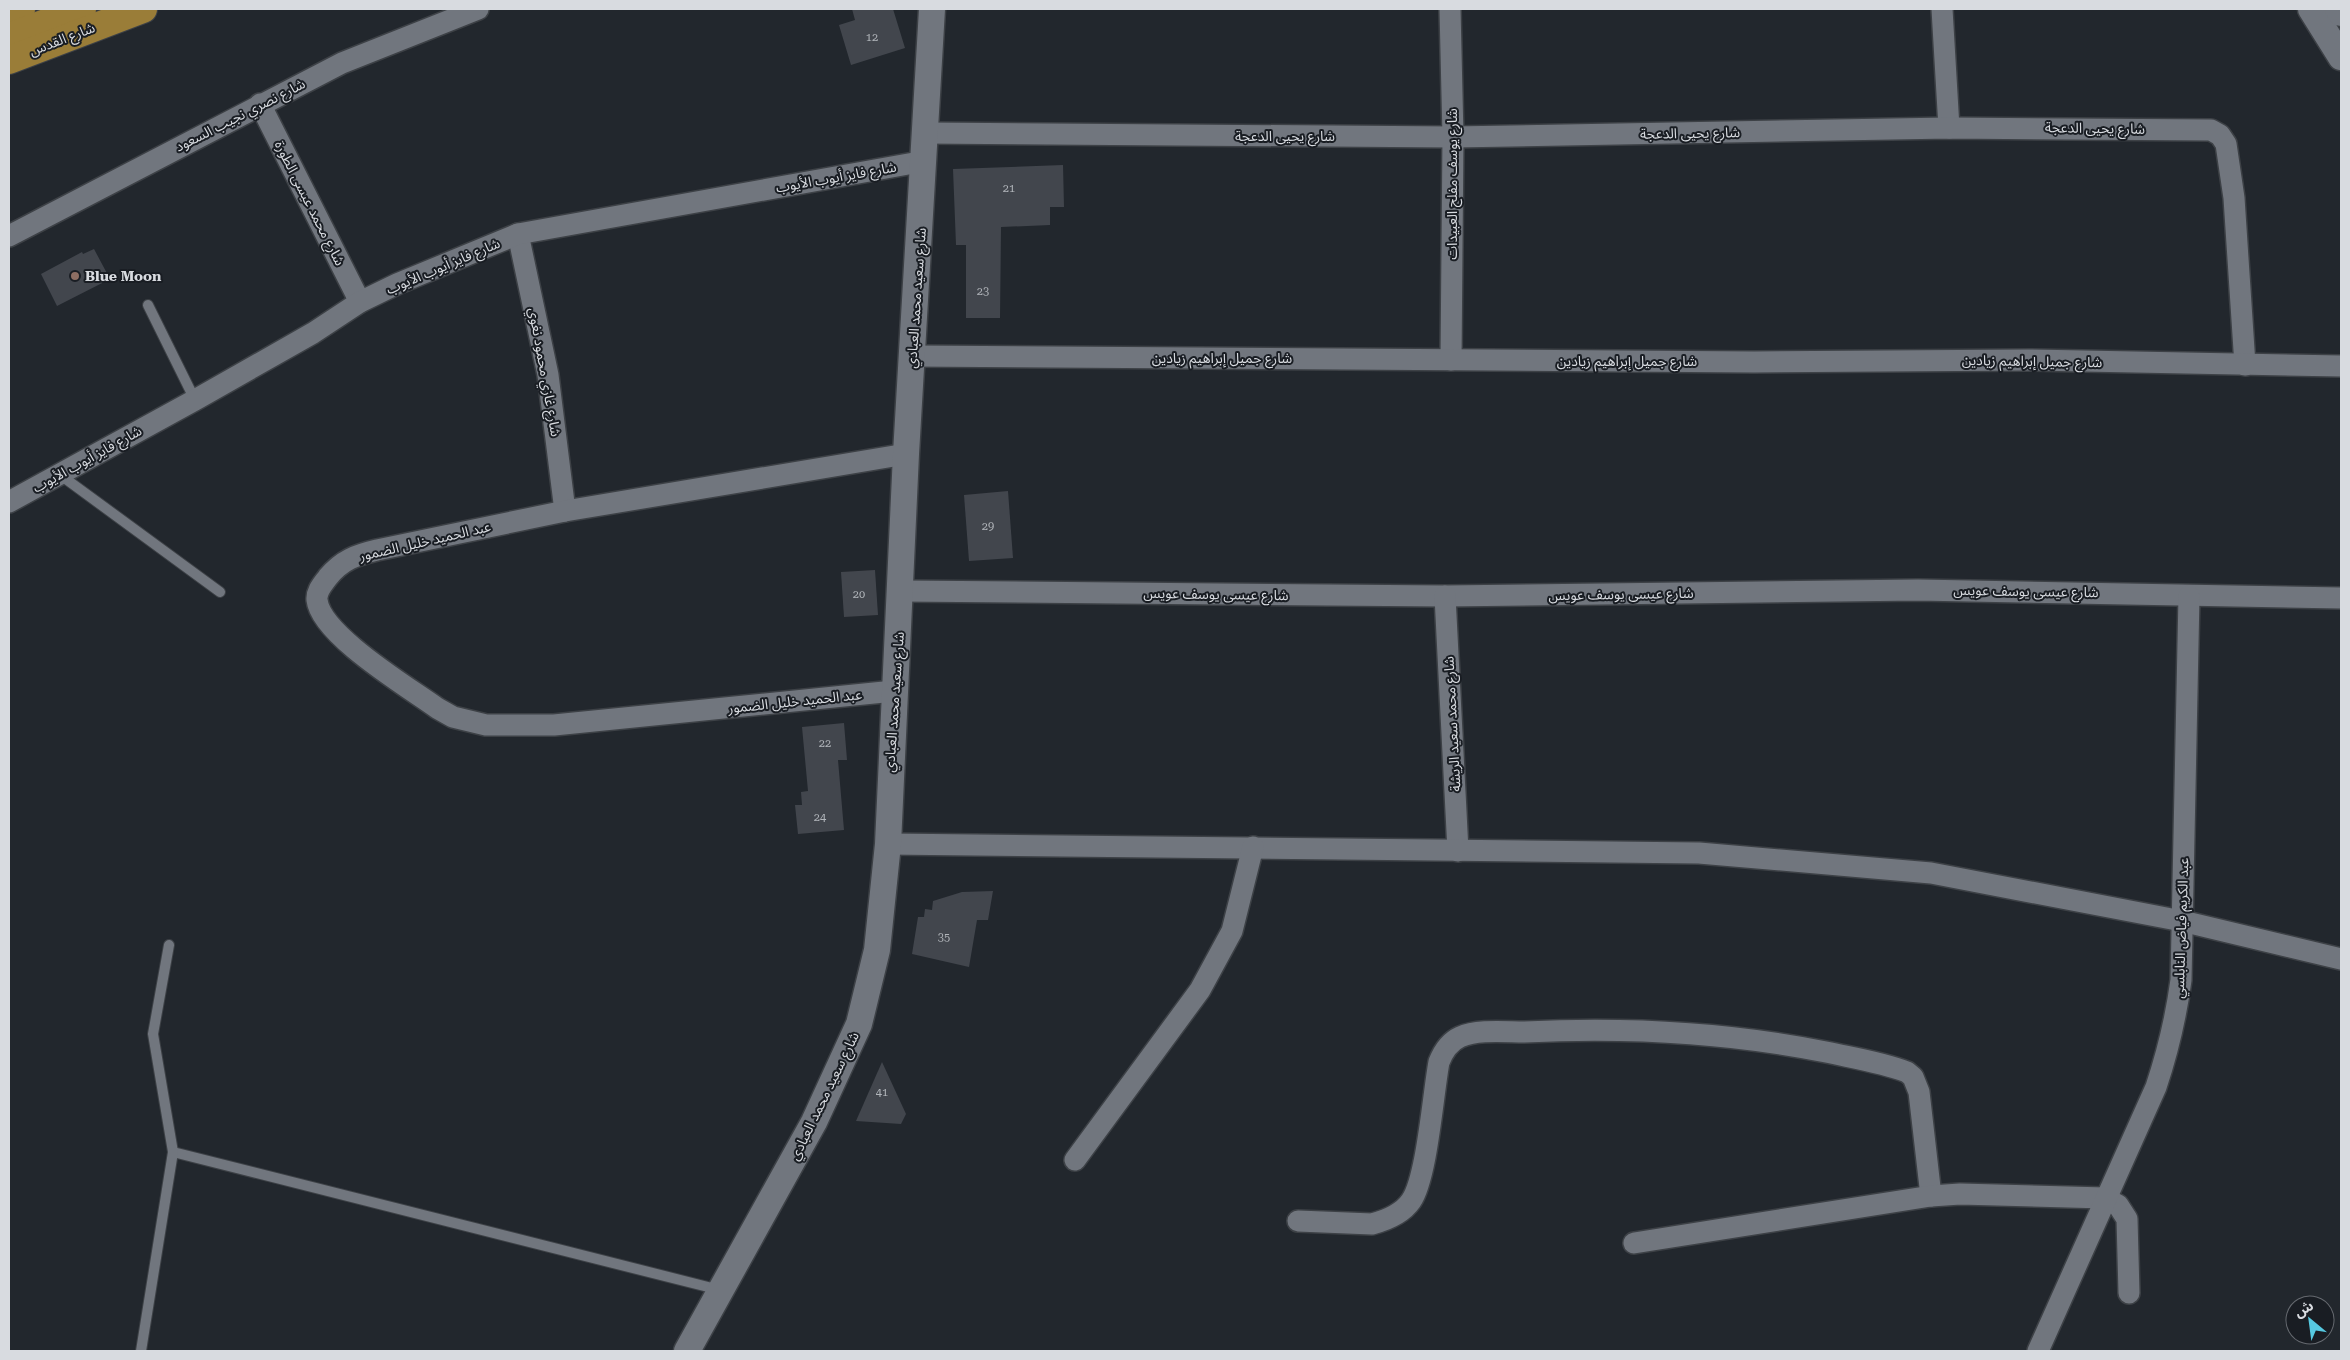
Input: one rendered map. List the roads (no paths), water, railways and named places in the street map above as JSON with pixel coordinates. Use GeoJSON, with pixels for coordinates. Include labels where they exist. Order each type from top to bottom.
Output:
{"type":"FeatureCollection","features":[{"type":"Feature","properties":{"kind":"highway"},"geometry":{"type":"LineString","coordinates":[[9,14],[21,9]]}},
{"type":"Feature","properties":{"kind":"highway","name":"شارع القدس"},"geometry":{"type":"LineString","coordinates":[[9,37],[82,9]]}},
{"type":"Feature","properties":{"kind":"highway","name":"شارع القدس"},"geometry":{"type":"LineString","coordinates":[[9,60],[143,9]]}},
{"type":"Feature","properties":{"kind":"street","name":"شارع نصري نجيب السعود"},"geometry":{"type":"LineString","coordinates":[[9,236],[342,63],[478,9]]}},
{"type":"Feature","properties":{"kind":"street","name":"شارع سعيد محمد العبادي"},"geometry":{"type":"LineString","coordinates":[[687,1351],[814,1122],[859,1024],[877,950],[888,844],[906,454],[925,161],[932,9]]}},
{"type":"Feature","properties":{"kind":"street","name":"شارع يوسف مفلح العبيدات"},"geometry":{"type":"LineString","coordinates":[[1450,9],[1452,137],[1451,360]]}},
{"type":"Feature","properties":{"kind":"street"},"geometry":{"type":"LineString","coordinates":[[1942,9],[1949,128]]}},
{"type":"Feature","properties":{"kind":"street"},"geometry":{"type":"LineString","coordinates":[[2311,9],[2341,57]]}},
{"type":"Feature","properties":{"kind":"street"},"geometry":{"type":"LineString","coordinates":[[2338,9],[2341,13]]}},
{"type":"Feature","properties":{"kind":"street","name":"شارع محمد عيسى الطورة"},"geometry":{"type":"LineString","coordinates":[[260,104],[360,302]]}},
{"type":"Feature","properties":{"kind":"street","name":"شارع يحيى الدعجة"},"geometry":{"type":"LineString","coordinates":[[925,133],[1452,137],[1949,128],[2211,130],[2220,135],[2226,144],[2234,198],[2245,365]]}},
{"type":"Feature","properties":{"kind":"street","name":"شارع فايز أيوب الأيوب"},"geometry":{"type":"LineString","coordinates":[[9,502],[313,333],[360,302],[398,284],[518,234],[925,161]]}},
{"type":"Feature","properties":{"kind":"street","name":"شارع غازي محمود نغوي"},"geometry":{"type":"LineString","coordinates":[[518,234],[548,375],[565,511]]}},
{"type":"Feature","properties":{"kind":"street","name":"شارع جميل إبراهيم زيادين"},"geometry":{"type":"LineString","coordinates":[[913,356],[1754,362],[1904,360],[2341,366]]}},
{"type":"Feature","properties":{"kind":"street","name":"عبد الحميد خليل الضمور"},"geometry":{"type":"LineString","coordinates":[[894,691],[554,725],[486,725],[453,717],[436,708],[344,641],[329,624],[317,601],[318,592],[338,564],[357,555],[565,511],[906,454]]}},
{"type":"Feature","properties":{"kind":"street","name":"شارع عيسى يوسف عويس"},"geometry":{"type":"LineString","coordinates":[[901,591],[1445,596],[2038,590],[2189,596],[2341,598]]}},
{"type":"Feature","properties":{"kind":"street","name":"شارع محمد سعيد الريشة"},"geometry":{"type":"LineString","coordinates":[[1445,596],[1458,851]]}},
{"type":"Feature","properties":{"kind":"street","name":"عبد الكريم فياض النابلسي"},"geometry":{"type":"LineString","coordinates":[[2038,1351],[2105,1198],[2145,1114],[2170,1047],[2181,980],[2189,596]]}},
{"type":"Feature","properties":{"kind":"street"},"geometry":{"type":"LineString","coordinates":[[888,844],[1699,853],[1931,873],[2182,921],[2341,959]]}},
{"type":"Feature","properties":{"kind":"street"},"geometry":{"type":"LineString","coordinates":[[1075,1160],[1200,990],[1232,931],[1253,848]]}},
{"type":"Feature","properties":{"kind":"street"},"geometry":{"type":"LineString","coordinates":[[1298,1221],[1372,1224],[1388,1219],[1402,1210],[1410,1202],[1419,1182],[1439,1062],[1446,1048],[1469,1034],[1541,1031],[1600,1030],[1708,1034],[1804,1048],[1907,1072],[1913,1077],[1919,1092],[1931,1196]]}},
{"type":"Feature","properties":{"kind":"street"},"geometry":{"type":"LineString","coordinates":[[1634,1243],[1931,1196],[1960,1194],[2105,1198],[2118,1205],[2127,1219],[2129,1293]]}},
{"type":"Feature","properties":{"kind":"lane"},"geometry":{"type":"LineString","coordinates":[[148,305],[195,400]]}},
{"type":"Feature","properties":{"kind":"lane"},"geometry":{"type":"LineString","coordinates":[[58,474],[220,592]]}},
{"type":"Feature","properties":{"kind":"lane"},"geometry":{"type":"LineString","coordinates":[[141,1351],[173,1152],[153,1034],[169,945]]}},
{"type":"Feature","properties":{"kind":"lane"},"geometry":{"type":"LineString","coordinates":[[173,1152],[721,1290]]}},
{"type":"Feature","properties":{"kind":"place","name":"Blue Moon"},"geometry":{"type":"Point","coordinates":[75,276]}}]}
